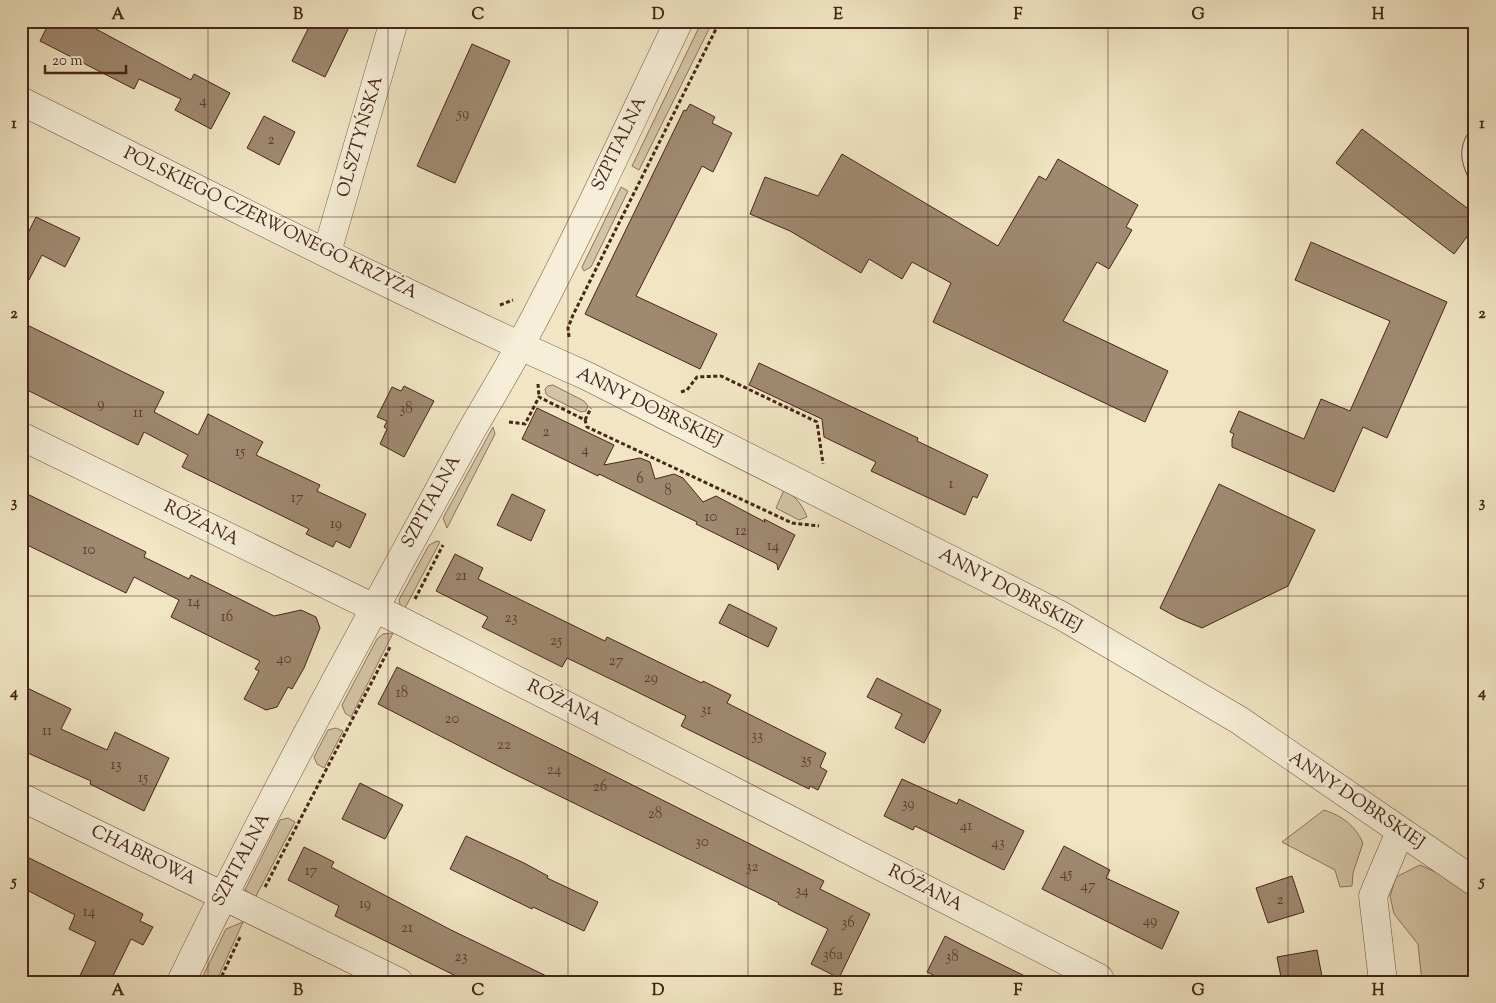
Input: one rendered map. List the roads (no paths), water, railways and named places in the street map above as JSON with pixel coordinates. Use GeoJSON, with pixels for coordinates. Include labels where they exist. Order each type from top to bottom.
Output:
{"type":"FeatureCollection","features":[{"type":"Feature","properties":{"kind":"street","name":"OLSZTYŃSKA"},"geometry":{"type":"LineString","coordinates":[[327,252],[394,21]]}},
{"type":"Feature","properties":{"kind":"street","name":"SZPITALNA"},"geometry":{"type":"LineString","coordinates":[[181,982],[224,895],[374,608],[550,289],[679,21]]}},
{"type":"Feature","properties":{"kind":"street","name":"POLSKIEGO CZERWONEGO KRZYŻA"},"geometry":{"type":"LineString","coordinates":[[21,101],[520,346]]}},
{"type":"Feature","properties":{"kind":"street","name":"ANNY DOBRSKIEJ"},"geometry":{"type":"LineString","coordinates":[[520,346],[587,376],[1062,616],[1238,720],[1475,882]]}},
{"type":"Feature","properties":{"kind":"street","name":"RÓŻANA"},"geometry":{"type":"LineString","coordinates":[[21,436],[403,622],[1099,980]]}},
{"type":"Feature","properties":{"kind":"street","name":"CHABROWA"},"geometry":{"type":"LineString","coordinates":[[21,796],[399,982]]}},
{"type":"Feature","properties":{"kind":"street"},"geometry":{"type":"LineString","coordinates":[[1383,982],[1373,896],[1400,832]]}},
{"type":"Feature","properties":{"kind":"lane"},"geometry":{"type":"LineString","coordinates":[[1475,137],[1470,145],[1470,161],[1475,173]]}}]}
